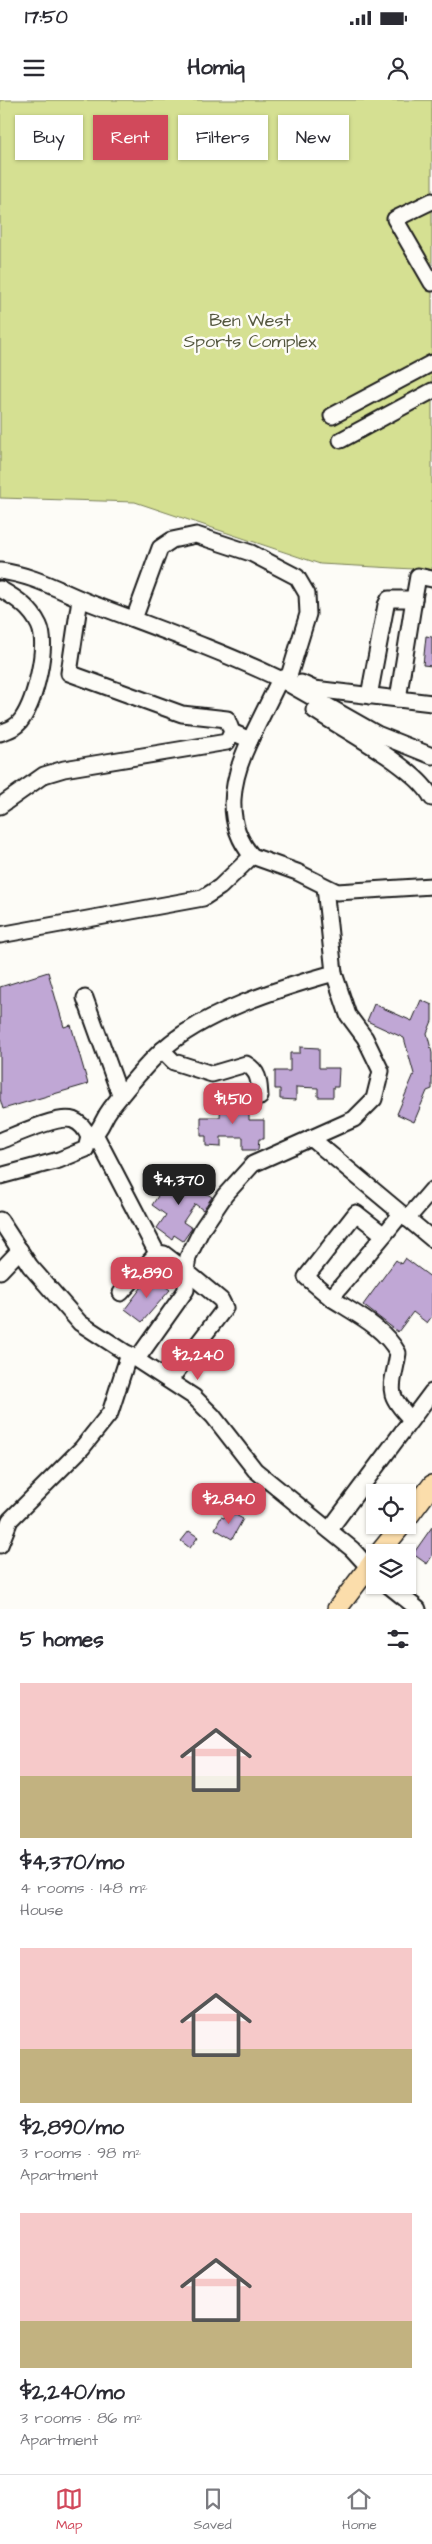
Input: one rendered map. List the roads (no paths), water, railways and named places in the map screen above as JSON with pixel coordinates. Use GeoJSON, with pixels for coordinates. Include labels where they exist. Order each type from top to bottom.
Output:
{"type":"FeatureCollection","features":[{"type":"Feature","properties":{"kind":"main road"},"geometry":{"type":"LineString","coordinates":[[416,1507],[432,1485]]}},
{"type":"Feature","properties":{"kind":"main road"},"geometry":{"type":"LineString","coordinates":[[387,1544],[395,1534]]}},
{"type":"Feature","properties":{"kind":"main road"},"geometry":{"type":"LineString","coordinates":[[337,1609],[366,1575]]}},
{"type":"Feature","properties":{"kind":"street"},"geometry":{"type":"LineString","coordinates":[[432,200],[395,219],[432,283]]}},
{"type":"Feature","properties":{"kind":"street"},"geometry":{"type":"LineString","coordinates":[[332,416],[432,363]]}},
{"type":"Feature","properties":{"kind":"street"},"geometry":{"type":"LineString","coordinates":[[341,440],[432,391]]}},
{"type":"Feature","properties":{"kind":"street"},"geometry":{"type":"LineString","coordinates":[[134,619],[160,548],[172,540],[196,535],[251,553],[297,577],[307,594],[308,614],[282,681],[241,760],[234,785],[232,809],[235,827],[242,844],[252,856],[297,872],[337,892],[432,886]]}},
{"type":"Feature","properties":{"kind":"street"},"geometry":{"type":"LineString","coordinates":[[0,571],[15,573],[45,582],[80,598],[236,658],[282,681],[377,734],[432,756]]}},
{"type":"Feature","properties":{"kind":"street"},"geometry":{"type":"LineString","coordinates":[[398,699],[418,576],[432,579]]}},
{"type":"Feature","properties":{"kind":"street"},"geometry":{"type":"LineString","coordinates":[[0,589],[22,602],[40,626],[42,664],[33,697],[22,719],[12,728],[0,733]]}},
{"type":"Feature","properties":{"kind":"street"},"geometry":{"type":"LineString","coordinates":[[80,598],[69,673],[182,714],[227,720],[232,732],[250,740]]}},
{"type":"Feature","properties":{"kind":"street"},"geometry":{"type":"LineString","coordinates":[[369,696],[389,599],[414,599]]}},
{"type":"Feature","properties":{"kind":"street"},"geometry":{"type":"LineString","coordinates":[[282,681],[314,689],[432,703]]}},
{"type":"Feature","properties":{"kind":"street"},"geometry":{"type":"LineString","coordinates":[[282,681],[395,762],[431,792]]}},
{"type":"Feature","properties":{"kind":"street"},"geometry":{"type":"LineString","coordinates":[[0,806],[44,775],[226,742],[232,732]]}},
{"type":"Feature","properties":{"kind":"street"},"geometry":{"type":"LineString","coordinates":[[0,936],[203,898],[220,887],[252,856]]}},
{"type":"Feature","properties":{"kind":"street"},"geometry":{"type":"LineString","coordinates":[[0,1545],[5,1523],[82,1448],[110,1413],[133,1356],[186,1290],[188,1257],[202,1229],[225,1195],[254,1164],[354,1119],[374,1099],[381,1071],[365,1038],[348,1015],[334,973],[325,887]]}},
{"type":"Feature","properties":{"kind":"street"},"geometry":{"type":"LineString","coordinates":[[0,1176],[59,1160],[86,1148],[92,1136],[100,1131],[106,1114],[120,1095],[162,1050],[200,1024],[274,991],[334,973]]}},
{"type":"Feature","properties":{"kind":"street"},"geometry":{"type":"LineString","coordinates":[[85,998],[120,1095]]}},
{"type":"Feature","properties":{"kind":"street"},"geometry":{"type":"LineString","coordinates":[[162,1050],[174,1062],[212,1074],[246,1064],[253,1067],[259,1076],[260,1097]]}},
{"type":"Feature","properties":{"kind":"street"},"geometry":{"type":"LineString","coordinates":[[0,1141],[58,1121],[72,1120],[84,1128],[92,1136],[157,1253]]}},
{"type":"Feature","properties":{"kind":"street"},"geometry":{"type":"LineString","coordinates":[[311,1138],[432,1239]]}},
{"type":"Feature","properties":{"kind":"street"},"geometry":{"type":"LineString","coordinates":[[331,1298],[384,1236],[432,1190]]}},
{"type":"Feature","properties":{"kind":"street"},"geometry":{"type":"LineString","coordinates":[[384,1236],[356,1213],[306,1278],[331,1298],[376,1328],[393,1344],[398,1353],[390,1385],[391,1393],[398,1406],[411,1419]]}},
{"type":"Feature","properties":{"kind":"street"},"geometry":{"type":"LineString","coordinates":[[0,1220],[30,1266],[80,1323],[194,1397],[213,1416],[255,1470],[366,1561]]}},
{"type":"Feature","properties":{"kind":"street"},"geometry":{"type":"LineString","coordinates":[[0,1271],[20,1250]]}},
{"type":"Feature","properties":{"kind":"street"},"geometry":{"type":"LineString","coordinates":[[157,1253],[164,1254],[186,1271],[221,1300],[225,1308],[170,1380]]}},
{"type":"Feature","properties":{"kind":"street"},"geometry":{"type":"LineString","coordinates":[[122,1293],[157,1253]]}},
{"type":"Feature","properties":{"kind":"street"},"geometry":{"type":"LineString","coordinates":[[329,1530],[432,1392]]}},
{"type":"Feature","properties":{"kind":"street"},"geometry":{"type":"LineString","coordinates":[[399,1594],[418,1609]]}},
{"type":"Feature","properties":{"kind":"park label","name":"Ben West Sports Complex"},"geometry":{"type":"Point","coordinates":[250,330]}}]}
